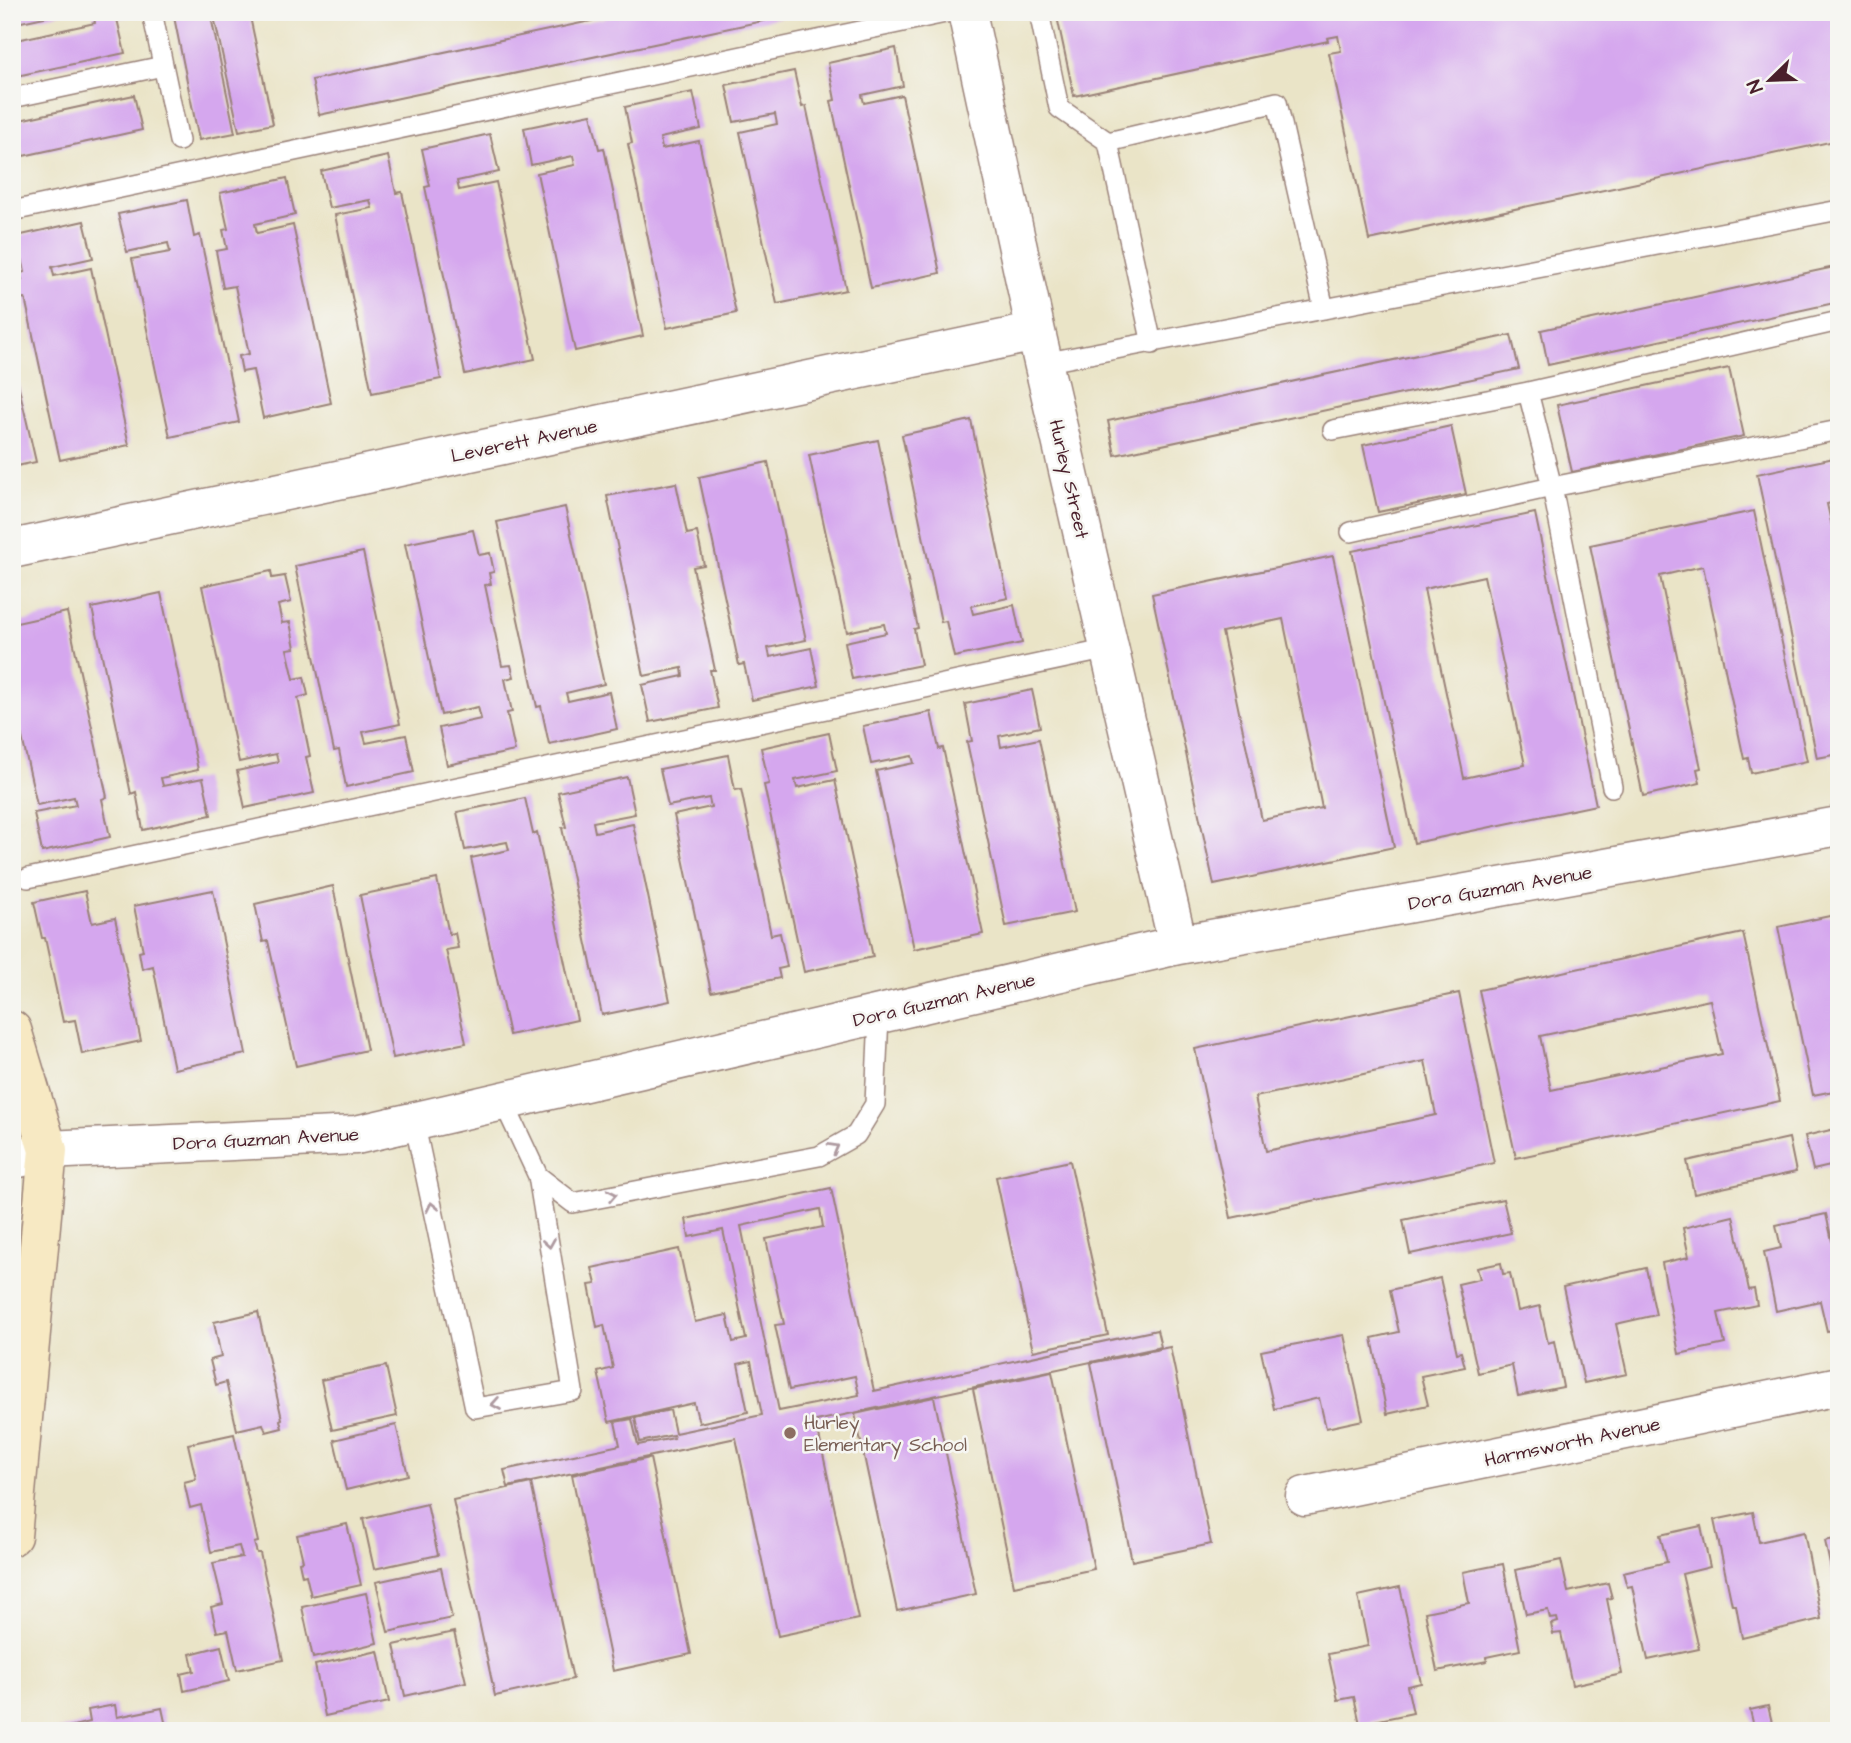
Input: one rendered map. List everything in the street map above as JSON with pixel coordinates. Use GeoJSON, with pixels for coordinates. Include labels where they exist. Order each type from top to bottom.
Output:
{"type":"FeatureCollection","features":[{"type":"Feature","properties":{"kind":"street","name":"Hurley Street"},"geometry":{"type":"LineString","coordinates":[[967,12],[1039,347],[1178,945]]}},
{"type":"Feature","properties":{"kind":"street","name":"Leverett Avenue"},"geometry":{"type":"LineString","coordinates":[[12,549],[1039,347]]}},
{"type":"Feature","properties":{"kind":"street","name":"Dora Guzman Avenue"},"geometry":{"type":"LineString","coordinates":[[12,1160],[48,1150],[356,1135],[1178,945],[1839,826]]}},
{"type":"Feature","properties":{"kind":"street"},"geometry":{"type":"LineString","coordinates":[[12,1030],[48,1150],[12,1536]]}},
{"type":"Feature","properties":{"kind":"street","name":"Harmsworth Avenue"},"geometry":{"type":"LineString","coordinates":[[1305,1496],[1839,1386]]}},
{"type":"Feature","properties":{"kind":"lane"},"geometry":{"type":"LineString","coordinates":[[152,12],[179,141]]}},
{"type":"Feature","properties":{"kind":"lane"},"geometry":{"type":"LineString","coordinates":[[12,211],[950,12]]}},
{"type":"Feature","properties":{"kind":"lane"},"geometry":{"type":"LineString","coordinates":[[1039,12],[1059,108],[1108,142],[1152,344]]}},
{"type":"Feature","properties":{"kind":"lane"},"geometry":{"type":"LineString","coordinates":[[12,98],[163,66]]}},
{"type":"Feature","properties":{"kind":"lane"},"geometry":{"type":"LineString","coordinates":[[1108,142],[1278,102],[1324,309]]}},
{"type":"Feature","properties":{"kind":"lane"},"geometry":{"type":"LineString","coordinates":[[1039,347],[1152,344],[1834,211],[1839,213]]}},
{"type":"Feature","properties":{"kind":"lane"},"geometry":{"type":"LineString","coordinates":[[1333,430],[1528,392],[1839,321]]}},
{"type":"Feature","properties":{"kind":"lane"},"geometry":{"type":"LineString","coordinates":[[1528,392],[1552,487],[1612,787]]}},
{"type":"Feature","properties":{"kind":"lane"},"geometry":{"type":"LineString","coordinates":[[1351,532],[1552,487],[1839,430]]}},
{"type":"Feature","properties":{"kind":"lane"},"geometry":{"type":"LineString","coordinates":[[28,878],[1109,649]]}},
{"type":"Feature","properties":{"kind":"lane"},"geometry":{"type":"LineString","coordinates":[[538,1176],[573,1203],[819,1156],[856,1135],[875,1104],[879,1014]]}},
{"type":"Feature","properties":{"kind":"lane"},"geometry":{"type":"LineString","coordinates":[[414,1121],[475,1408],[573,1391],[538,1176],[503,1101]]}},
{"type":"Feature","properties":{"kind":"building"},"geometry":{"type":"Polygon","coordinates":[[[12,12],[63,12],[63,13],[12,24],[12,12]]]}},
{"type":"Feature","properties":{"kind":"building"},"geometry":{"type":"Polygon","coordinates":[[[93,12],[130,12],[130,16],[117,19],[125,53],[12,77],[12,41],[95,23],[93,12]]]}},
{"type":"Feature","properties":{"kind":"building"},"geometry":{"type":"Polygon","coordinates":[[[173,12],[210,12],[235,133],[199,140],[173,12]]]}},
{"type":"Feature","properties":{"kind":"building"},"geometry":{"type":"Polygon","coordinates":[[[213,12],[249,12],[273,124],[239,131],[213,12]]]}},
{"type":"Feature","properties":{"kind":"building"},"geometry":{"type":"Polygon","coordinates":[[[633,12],[800,13],[319,115],[312,80],[633,12]]]}},
{"type":"Feature","properties":{"kind":"building"},"geometry":{"type":"Polygon","coordinates":[[[1056,12],[1342,12],[1343,16],[1360,12],[1839,12],[1839,140],[1369,240],[1329,53],[1341,51],[1338,36],[1327,38],[1328,41],[1074,96],[1056,12]]]}},
{"type":"Feature","properties":{"kind":"building"},"geometry":{"type":"Polygon","coordinates":[[[896,48],[903,86],[862,95],[864,103],[902,95],[940,273],[871,288],[831,101],[835,100],[828,63],[896,48]]]}},
{"type":"Feature","properties":{"kind":"building"},"geometry":{"type":"Polygon","coordinates":[[[794,71],[802,107],[806,106],[846,290],[777,304],[740,132],[777,124],[775,114],[734,122],[726,85],[794,71]]]}},
{"type":"Feature","properties":{"kind":"building"},"geometry":{"type":"Polygon","coordinates":[[[693,92],[701,129],[660,138],[662,149],[699,141],[736,313],[667,328],[628,144],[632,143],[625,107],[693,92]]]}},
{"type":"Feature","properties":{"kind":"building"},"geometry":{"type":"Polygon","coordinates":[[[134,95],[142,130],[23,156],[15,121],[134,95]]]}},
{"type":"Feature","properties":{"kind":"building"},"geometry":{"type":"Polygon","coordinates":[[[591,114],[599,149],[604,148],[643,336],[575,351],[537,173],[575,165],[573,156],[531,165],[524,128],[591,114]]]}},
{"type":"Feature","properties":{"kind":"building"},"geometry":{"type":"Polygon","coordinates":[[[490,134],[499,172],[457,181],[459,190],[496,182],[535,359],[465,374],[425,187],[430,186],[422,149],[490,134]]]}},
{"type":"Feature","properties":{"kind":"building"},"geometry":{"type":"Polygon","coordinates":[[[388,156],[396,193],[402,192],[441,379],[372,393],[335,215],[372,208],[370,200],[329,208],[321,171],[388,156]]]}},
{"type":"Feature","properties":{"kind":"building"},"geometry":{"type":"Polygon","coordinates":[[[287,178],[295,215],[255,224],[257,233],[293,225],[331,403],[263,418],[253,370],[242,372],[239,356],[249,354],[235,286],[223,288],[216,251],[227,249],[223,230],[228,229],[220,193],[287,178]]]}},
{"type":"Feature","properties":{"kind":"building"},"geometry":{"type":"Polygon","coordinates":[[[187,200],[194,237],[200,235],[239,422],[170,437],[132,259],[170,252],[168,243],[127,252],[118,214],[187,200]]]}},
{"type":"Feature","properties":{"kind":"building"},"geometry":{"type":"Polygon","coordinates":[[[84,221],[93,258],[52,267],[54,276],[91,268],[129,445],[60,460],[25,298],[14,300],[12,282],[22,280],[20,273],[25,272],[17,236],[84,221]]]}},
{"type":"Feature","properties":{"kind":"building"},"geometry":{"type":"Polygon","coordinates":[[[1839,266],[1839,302],[1548,365],[1541,330],[1839,266]]]}},
{"type":"Feature","properties":{"kind":"building"},"geometry":{"type":"Polygon","coordinates":[[[1511,335],[1519,369],[1115,455],[1108,421],[1511,335]]]}},
{"type":"Feature","properties":{"kind":"building"},"geometry":{"type":"Polygon","coordinates":[[[12,357],[36,462],[12,467],[12,357]]]}},
{"type":"Feature","properties":{"kind":"building"},"geometry":{"type":"Polygon","coordinates":[[[1729,368],[1744,436],[1572,472],[1557,405],[1729,368]]]}},
{"type":"Feature","properties":{"kind":"building"},"geometry":{"type":"Polygon","coordinates":[[[971,420],[1008,598],[971,606],[973,614],[1014,605],[1022,643],[954,657],[946,621],[941,622],[902,435],[971,420]]]}},
{"type":"Feature","properties":{"kind":"building"},"geometry":{"type":"Polygon","coordinates":[[[1451,426],[1466,494],[1378,512],[1363,445],[1451,426]]]}},
{"type":"Feature","properties":{"kind":"building"},"geometry":{"type":"Polygon","coordinates":[[[878,440],[918,628],[914,629],[921,665],[852,679],[845,642],[886,633],[884,624],[847,632],[809,455],[878,440]]]}},
{"type":"Feature","properties":{"kind":"building"},"geometry":{"type":"Polygon","coordinates":[[[1839,457],[1839,501],[1827,504],[1839,558],[1839,754],[1817,758],[1757,474],[1839,457]]]}},
{"type":"Feature","properties":{"kind":"building"},"geometry":{"type":"Polygon","coordinates":[[[768,462],[806,640],[768,648],[770,657],[811,648],[819,686],[752,700],[744,664],[739,665],[699,477],[768,462]]]}},
{"type":"Feature","properties":{"kind":"building"},"geometry":{"type":"Polygon","coordinates":[[[676,483],[687,534],[697,532],[704,565],[693,567],[715,670],[710,670],[718,708],[650,722],[642,685],[683,676],[682,668],[644,676],[607,496],[676,483]]]}},
{"type":"Feature","properties":{"kind":"building"},"geometry":{"type":"Polygon","coordinates":[[[565,507],[604,684],[566,693],[568,701],[609,692],[617,729],[549,744],[541,706],[537,707],[497,522],[565,507]]]}},
{"type":"Feature","properties":{"kind":"building"},"geometry":{"type":"Polygon","coordinates":[[[1754,511],[1807,761],[1751,773],[1748,758],[1744,759],[1703,566],[1660,576],[1701,768],[1697,769],[1700,783],[1643,796],[1590,545],[1754,511]]]}},
{"type":"Feature","properties":{"kind":"building"},"geometry":{"type":"Polygon","coordinates":[[[1535,513],[1596,805],[1414,843],[1352,551],[1535,513]],[[1484,576],[1424,589],[1464,778],[1525,765],[1484,576]]]}},
{"type":"Feature","properties":{"kind":"building"},"geometry":{"type":"Polygon","coordinates":[[[473,530],[479,555],[490,553],[494,572],[489,573],[491,584],[485,585],[502,666],[511,665],[514,677],[505,679],[512,712],[507,713],[515,751],[447,765],[439,728],[481,719],[478,707],[441,715],[405,544],[473,530]]]}},
{"type":"Feature","properties":{"kind":"building"},"geometry":{"type":"Polygon","coordinates":[[[363,552],[400,724],[363,732],[366,743],[406,735],[414,772],[346,787],[339,750],[334,751],[295,566],[363,552]]]}},
{"type":"Feature","properties":{"kind":"building"},"geometry":{"type":"Polygon","coordinates":[[[1333,556],[1394,847],[1214,885],[1152,594],[1333,556]],[[1283,619],[1222,632],[1262,820],[1322,808],[1283,619]]]}},
{"type":"Feature","properties":{"kind":"building"},"geometry":{"type":"Polygon","coordinates":[[[271,571],[272,578],[285,576],[291,602],[278,605],[282,623],[290,622],[295,648],[287,649],[294,679],[304,677],[308,695],[298,698],[310,756],[306,757],[314,793],[245,808],[237,771],[278,762],[276,754],[239,762],[202,586],[271,571]]]}},
{"type":"Feature","properties":{"kind":"building"},"geometry":{"type":"Polygon","coordinates":[[[161,593],[198,770],[161,778],[163,786],[203,778],[211,815],[143,830],[136,792],[131,794],[92,608],[161,593]]]}},
{"type":"Feature","properties":{"kind":"building"},"geometry":{"type":"Polygon","coordinates":[[[67,612],[107,797],[102,799],[110,837],[42,852],[34,813],[76,805],[74,797],[37,805],[12,692],[12,624],[67,612]]]}},
{"type":"Feature","properties":{"kind":"building"},"geometry":{"type":"Polygon","coordinates":[[[1032,690],[1040,727],[999,736],[1001,747],[1039,739],[1075,912],[1006,926],[967,742],[972,741],[965,704],[1032,690]]]}},
{"type":"Feature","properties":{"kind":"building"},"geometry":{"type":"Polygon","coordinates":[[[931,712],[939,749],[943,748],[983,934],[914,949],[876,771],[914,763],[912,756],[871,764],[863,726],[931,712]]]}},
{"type":"Feature","properties":{"kind":"building"},"geometry":{"type":"Polygon","coordinates":[[[829,733],[837,771],[795,780],[797,788],[835,780],[873,957],[804,972],[764,785],[769,784],[761,748],[829,733]]]}},
{"type":"Feature","properties":{"kind":"building"},"geometry":{"type":"Polygon","coordinates":[[[728,755],[735,790],[741,789],[771,935],[780,933],[787,967],[778,969],[780,978],[711,992],[674,815],[711,807],[709,798],[668,806],[660,769],[728,755]]]}},
{"type":"Feature","properties":{"kind":"building"},"geometry":{"type":"Polygon","coordinates":[[[627,777],[635,814],[593,822],[595,832],[633,824],[670,1001],[602,1015],[562,828],[566,827],[558,792],[627,777]]]}},
{"type":"Feature","properties":{"kind":"building"},"geometry":{"type":"Polygon","coordinates":[[[525,798],[533,834],[537,832],[577,1020],[509,1035],[471,858],[509,850],[507,842],[465,850],[457,812],[525,798]]]}},
{"type":"Feature","properties":{"kind":"building"},"geometry":{"type":"Polygon","coordinates":[[[437,879],[449,934],[455,933],[458,948],[446,950],[466,1043],[393,1058],[360,895],[437,879]]]}},
{"type":"Feature","properties":{"kind":"building"},"geometry":{"type":"Polygon","coordinates":[[[333,886],[367,1050],[296,1066],[268,941],[263,942],[255,904],[333,886]]]}},
{"type":"Feature","properties":{"kind":"building"},"geometry":{"type":"Polygon","coordinates":[[[213,890],[246,1054],[174,1069],[153,966],[142,969],[139,952],[143,951],[134,906],[213,890]]]}},
{"type":"Feature","properties":{"kind":"building"},"geometry":{"type":"Polygon","coordinates":[[[85,891],[92,923],[115,918],[141,1041],[82,1054],[75,1020],[63,1022],[45,938],[42,938],[34,902],[85,891]]]}},
{"type":"Feature","properties":{"kind":"building"},"geometry":{"type":"Polygon","coordinates":[[[1839,914],[1839,974],[1835,975],[1839,990],[1839,1090],[1813,1095],[1778,927],[1839,914]]]}},
{"type":"Feature","properties":{"kind":"building"},"geometry":{"type":"Polygon","coordinates":[[[1743,933],[1780,1101],[1516,1158],[1479,990],[1743,933]],[[1710,1000],[1540,1036],[1551,1090],[1722,1054],[1710,1000]]]}},
{"type":"Feature","properties":{"kind":"building"},"geometry":{"type":"Polygon","coordinates":[[[1459,993],[1494,1163],[1231,1218],[1195,1049],[1459,993]],[[1425,1061],[1255,1097],[1266,1151],[1436,1115],[1425,1061]]]}},
{"type":"Feature","properties":{"kind":"building"},"geometry":{"type":"Polygon","coordinates":[[[1839,1128],[1839,1164],[1813,1170],[1805,1136],[1839,1128]]]}},
{"type":"Feature","properties":{"kind":"building"},"geometry":{"type":"Polygon","coordinates":[[[1789,1138],[1796,1172],[1694,1194],[1687,1161],[1789,1138]]]}},
{"type":"Feature","properties":{"kind":"building"},"geometry":{"type":"Polygon","coordinates":[[[1070,1161],[1108,1335],[1033,1351],[996,1177],[1070,1161]]]}},
{"type":"Feature","properties":{"kind":"building"},"geometry":{"type":"Polygon","coordinates":[[[831,1188],[874,1391],[1157,1330],[1161,1347],[816,1421],[858,1619],[778,1636],[736,1438],[508,1487],[504,1470],[620,1445],[615,1422],[632,1419],[638,1445],[674,1438],[673,1435],[640,1442],[635,1418],[670,1410],[675,1433],[762,1415],[751,1361],[738,1364],[748,1412],[699,1423],[694,1403],[609,1422],[598,1372],[613,1368],[604,1325],[597,1327],[589,1285],[596,1284],[592,1268],[679,1249],[695,1322],[727,1315],[733,1342],[746,1339],[723,1230],[689,1237],[686,1219],[831,1188]],[[820,1209],[741,1226],[779,1411],[859,1395],[855,1376],[789,1390],[775,1325],[784,1324],[766,1239],[823,1227],[820,1209]]]}},
{"type":"Feature","properties":{"kind":"building"},"geometry":{"type":"Polygon","coordinates":[[[1503,1199],[1511,1233],[1410,1254],[1403,1220],[1503,1199]]]}},
{"type":"Feature","properties":{"kind":"building"},"geometry":{"type":"Polygon","coordinates":[[[1826,1214],[1832,1241],[1839,1239],[1839,1329],[1827,1331],[1820,1301],[1776,1311],[1764,1252],[1781,1248],[1776,1225],[1826,1214]]]}},
{"type":"Feature","properties":{"kind":"building"},"geometry":{"type":"Polygon","coordinates":[[[1733,1216],[1749,1290],[1754,1289],[1757,1305],[1718,1313],[1725,1344],[1679,1354],[1662,1263],[1689,1257],[1683,1228],[1733,1216]]]}},
{"type":"Feature","properties":{"kind":"building"},"geometry":{"type":"Polygon","coordinates":[[[1501,1263],[1503,1274],[1510,1273],[1518,1311],[1540,1306],[1548,1343],[1554,1341],[1563,1387],[1518,1396],[1512,1365],[1478,1373],[1458,1284],[1480,1279],[1477,1268],[1501,1263]]]}},
{"type":"Feature","properties":{"kind":"building"},"geometry":{"type":"Polygon","coordinates":[[[1646,1268],[1656,1315],[1616,1324],[1627,1374],[1584,1383],[1563,1287],[1646,1268]]]}},
{"type":"Feature","properties":{"kind":"building"},"geometry":{"type":"Polygon","coordinates":[[[1440,1278],[1457,1353],[1461,1352],[1465,1367],[1421,1376],[1428,1405],[1387,1414],[1372,1338],[1399,1332],[1390,1290],[1440,1278]]]}},
{"type":"Feature","properties":{"kind":"building"},"geometry":{"type":"Polygon","coordinates":[[[258,1312],[282,1419],[282,1428],[266,1432],[263,1424],[237,1430],[226,1382],[216,1385],[210,1360],[221,1357],[214,1322],[258,1312]]]}},
{"type":"Feature","properties":{"kind":"building"},"geometry":{"type":"Polygon","coordinates":[[[1344,1335],[1363,1420],[1326,1428],[1319,1398],[1274,1409],[1261,1351],[1344,1335]]]}},
{"type":"Feature","properties":{"kind":"building"},"geometry":{"type":"Polygon","coordinates":[[[1170,1347],[1211,1544],[1132,1561],[1091,1363],[1170,1347]]]}},
{"type":"Feature","properties":{"kind":"building"},"geometry":{"type":"Polygon","coordinates":[[[386,1366],[397,1416],[332,1430],[321,1380],[386,1366]]]}},
{"type":"Feature","properties":{"kind":"building"},"geometry":{"type":"Polygon","coordinates":[[[1052,1372],[1094,1569],[1014,1586],[973,1389],[1052,1372]]]}},
{"type":"Feature","properties":{"kind":"building"},"geometry":{"type":"Polygon","coordinates":[[[934,1397],[976,1594],[897,1611],[855,1414],[934,1397]]]}},
{"type":"Feature","properties":{"kind":"building"},"geometry":{"type":"Polygon","coordinates":[[[396,1425],[408,1475],[346,1490],[334,1440],[396,1425]]]}},
{"type":"Feature","properties":{"kind":"building"},"geometry":{"type":"Polygon","coordinates":[[[234,1434],[258,1542],[254,1543],[257,1553],[260,1553],[283,1660],[237,1670],[228,1630],[217,1632],[211,1607],[223,1604],[213,1563],[242,1557],[239,1546],[211,1552],[201,1505],[190,1508],[184,1482],[196,1479],[188,1444],[234,1434]]]}},
{"type":"Feature","properties":{"kind":"building"},"geometry":{"type":"Polygon","coordinates":[[[650,1458],[691,1654],[613,1671],[572,1475],[650,1458]]]}},
{"type":"Feature","properties":{"kind":"building"},"geometry":{"type":"Polygon","coordinates":[[[531,1483],[573,1679],[495,1696],[453,1500],[531,1483]]]}},
{"type":"Feature","properties":{"kind":"building"},"geometry":{"type":"Polygon","coordinates":[[[427,1504],[438,1555],[374,1569],[363,1519],[427,1504]]]}},
{"type":"Feature","properties":{"kind":"building"},"geometry":{"type":"Polygon","coordinates":[[[1753,1512],[1759,1542],[1804,1532],[1821,1619],[1742,1638],[1736,1605],[1732,1605],[1714,1520],[1753,1512]]]}},
{"type":"Feature","properties":{"kind":"building"},"geometry":{"type":"Polygon","coordinates":[[[347,1524],[361,1585],[311,1596],[306,1575],[302,1576],[299,1562],[303,1561],[297,1535],[347,1524]]]}},
{"type":"Feature","properties":{"kind":"building"},"geometry":{"type":"Polygon","coordinates":[[[1701,1526],[1710,1567],[1682,1574],[1699,1649],[1648,1660],[1632,1586],[1627,1587],[1623,1572],[1667,1562],[1660,1535],[1701,1526]]]}},
{"type":"Feature","properties":{"kind":"building"},"geometry":{"type":"Polygon","coordinates":[[[1839,1538],[1839,1602],[1838,1602],[1825,1541],[1839,1538]]]}},
{"type":"Feature","properties":{"kind":"building"},"geometry":{"type":"Polygon","coordinates":[[[1561,1560],[1568,1592],[1608,1583],[1612,1598],[1607,1599],[1622,1674],[1572,1685],[1561,1633],[1553,1634],[1551,1624],[1558,1622],[1557,1618],[1550,1619],[1548,1610],[1526,1614],[1516,1570],[1561,1560]]]}},
{"type":"Feature","properties":{"kind":"building"},"geometry":{"type":"Polygon","coordinates":[[[1503,1564],[1520,1650],[1486,1657],[1487,1661],[1437,1671],[1425,1612],[1469,1603],[1463,1572],[1503,1564]]]}},
{"type":"Feature","properties":{"kind":"building"},"geometry":{"type":"Polygon","coordinates":[[[441,1568],[452,1618],[388,1632],[376,1582],[441,1568]]]}},
{"type":"Feature","properties":{"kind":"building"},"geometry":{"type":"Polygon","coordinates":[[[1400,1587],[1421,1683],[1407,1686],[1413,1713],[1360,1724],[1354,1697],[1338,1700],[1328,1654],[1368,1646],[1358,1596],[1400,1587]]]}},
{"type":"Feature","properties":{"kind":"building"},"geometry":{"type":"Polygon","coordinates":[[[366,1593],[377,1643],[313,1658],[302,1607],[366,1593]]]}},
{"type":"Feature","properties":{"kind":"building"},"geometry":{"type":"Polygon","coordinates":[[[454,1632],[466,1682],[405,1696],[394,1645],[454,1632]]]}},
{"type":"Feature","properties":{"kind":"building"},"geometry":{"type":"Polygon","coordinates":[[[221,1646],[229,1681],[184,1691],[181,1674],[194,1671],[190,1654],[221,1646]]]}},
{"type":"Feature","properties":{"kind":"building"},"geometry":{"type":"Polygon","coordinates":[[[378,1651],[389,1702],[325,1716],[315,1665],[378,1651]]]}},
{"type":"Feature","properties":{"kind":"building"},"geometry":{"type":"Polygon","coordinates":[[[115,1705],[117,1717],[162,1708],[167,1731],[52,1731],[90,1722],[88,1710],[115,1705]]]}},
{"type":"Feature","properties":{"kind":"building"},"geometry":{"type":"Polygon","coordinates":[[[1768,1706],[1774,1731],[1755,1731],[1750,1710],[1768,1706]]]}},
{"type":"Feature","properties":{"kind":"place","name":"Hurley Elementary School"},"geometry":{"type":"Point","coordinates":[790,1433]}}]}
